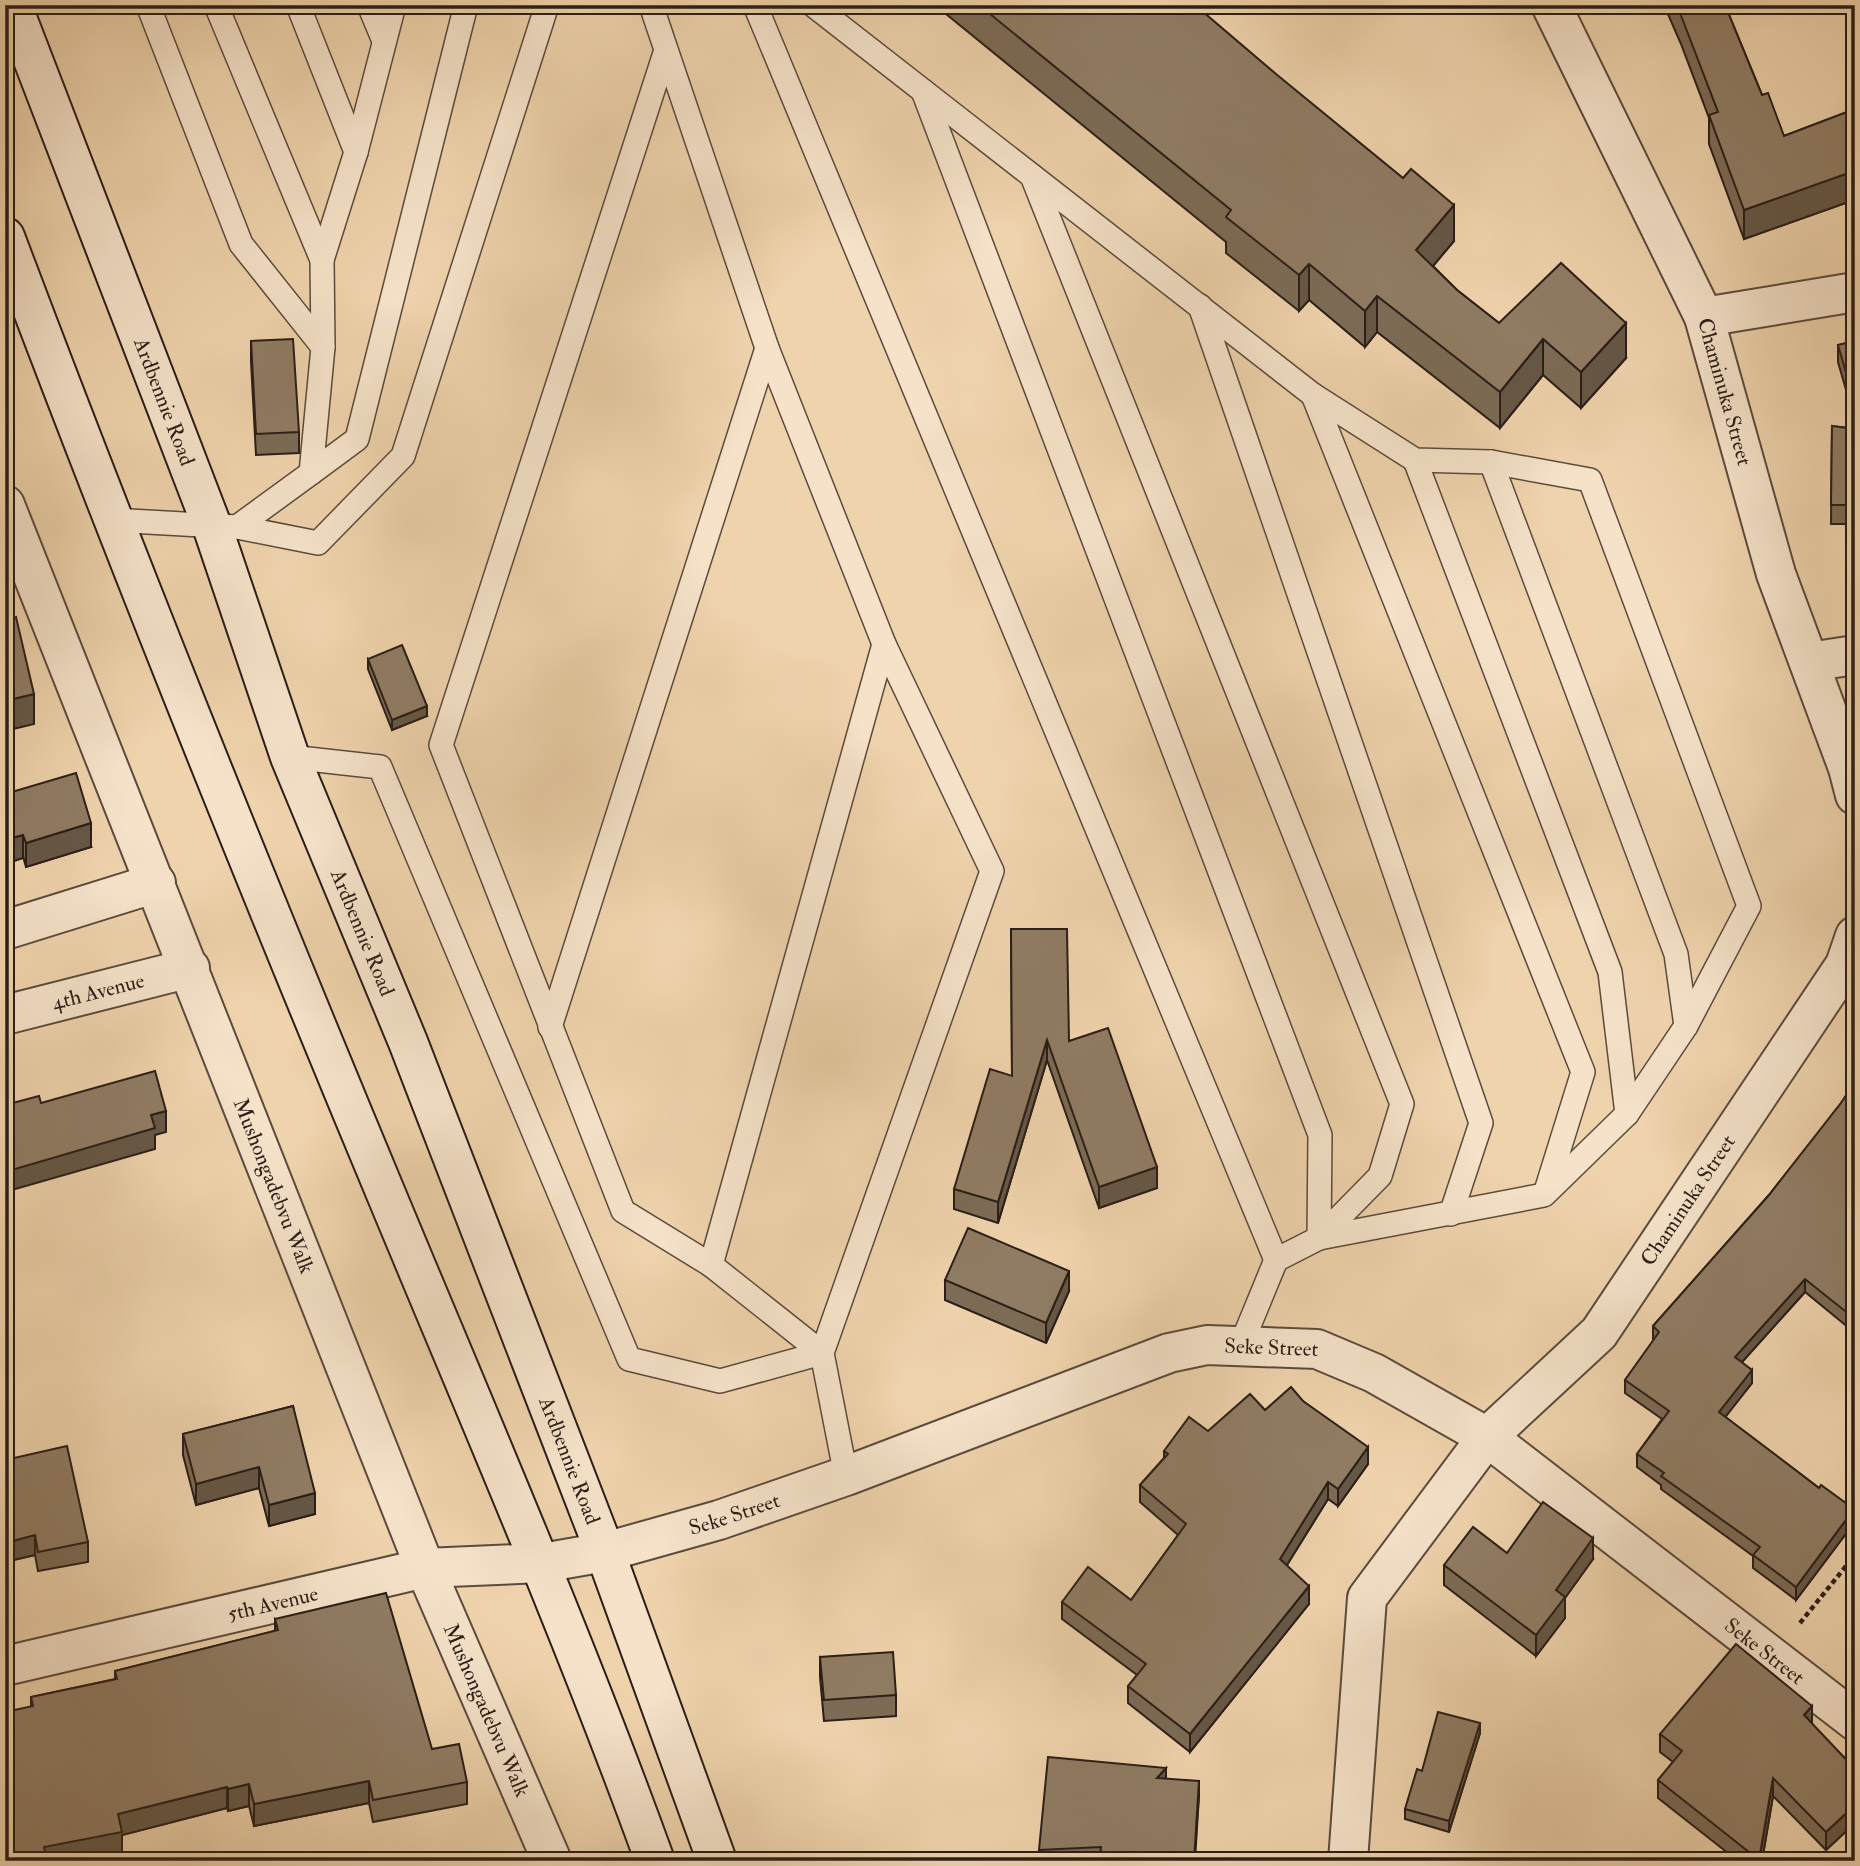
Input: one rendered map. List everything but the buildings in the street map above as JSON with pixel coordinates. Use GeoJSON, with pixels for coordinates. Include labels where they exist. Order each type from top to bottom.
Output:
{"type":"FeatureCollection","features":[{"type":"Feature","properties":{"kind":"street","name":"Ardbennie Road"},"geometry":{"type":"LineString","coordinates":[[12,5],[224,526],[290,757],[408,1042],[605,1552],[717,1861]]}},
{"type":"Feature","properties":{"kind":"street","name":"Chaminuka Street"},"geometry":{"type":"LineString","coordinates":[[1551,5],[1703,317],[1776,574],[1848,768],[1855,795]]}},
{"type":"Feature","properties":{"kind":"street"},"geometry":{"type":"LineString","coordinates":[[5,237],[112,520],[388,1200],[542,1563],[655,1861]]}},
{"type":"Feature","properties":{"kind":"street"},"geometry":{"type":"LineString","coordinates":[[1703,317],[1855,292]]}},
{"type":"Feature","properties":{"kind":"street","name":"Mushongadebvu Walk"},"geometry":{"type":"LineString","coordinates":[[5,505],[425,1568],[552,1861]]}},
{"type":"Feature","properties":{"kind":"street"},"geometry":{"type":"LineString","coordinates":[[1809,662],[1855,655]]}},
{"type":"Feature","properties":{"kind":"street"},"geometry":{"type":"LineString","coordinates":[[5,930],[156,883]]}},
{"type":"Feature","properties":{"kind":"street","name":"Chaminuka Street"},"geometry":{"type":"LineString","coordinates":[[1348,1861],[1367,1598],[1487,1437],[1586,1348],[1605,1324],[1845,965],[1855,936]]}},
{"type":"Feature","properties":{"kind":"street","name":"4th Avenue"},"geometry":{"type":"LineString","coordinates":[[5,1015],[190,968]]}},
{"type":"Feature","properties":{"kind":"street","name":"Seke Street"},"geometry":{"type":"LineString","coordinates":[[542,1563],[605,1552],[719,1520],[846,1476],[1169,1353],[1207,1345],[1317,1349],[1374,1373],[1487,1437],[1855,1721]]}},
{"type":"Feature","properties":{"kind":"street","name":"5th Avenue"},"geometry":{"type":"LineString","coordinates":[[5,1666],[425,1568],[542,1563]]}},
{"type":"Feature","properties":{"kind":"lane"},"geometry":{"type":"LineString","coordinates":[[148,5],[241,244],[323,347]]}},
{"type":"Feature","properties":{"kind":"lane"},"geometry":{"type":"LineString","coordinates":[[216,5],[322,260]]}},
{"type":"Feature","properties":{"kind":"lane"},"geometry":{"type":"LineString","coordinates":[[298,5],[356,152]]}},
{"type":"Feature","properties":{"kind":"lane"},"geometry":{"type":"LineString","coordinates":[[369,5],[384,41]]}},
{"type":"Feature","properties":{"kind":"lane"},"geometry":{"type":"LineString","coordinates":[[311,473],[323,347],[322,260],[356,152],[394,5]]}},
{"type":"Feature","properties":{"kind":"lane"},"geometry":{"type":"LineString","coordinates":[[224,526],[311,473],[357,439],[466,5]]}},
{"type":"Feature","properties":{"kind":"lane"},"geometry":{"type":"LineString","coordinates":[[112,520],[224,526],[318,543],[403,456],[547,5]]}},
{"type":"Feature","properties":{"kind":"lane"},"geometry":{"type":"LineString","coordinates":[[651,5],[767,348],[884,644],[992,872],[822,1353],[846,1476]]}},
{"type":"Feature","properties":{"kind":"lane"},"geometry":{"type":"LineString","coordinates":[[755,5],[1276,1260]]}},
{"type":"Feature","properties":{"kind":"lane"},"geometry":{"type":"LineString","coordinates":[[813,5],[1313,395],[1415,460],[1491,462],[1590,480],[1749,906],[1686,1026],[1627,1114],[1544,1195],[1319,1238],[1276,1260],[1241,1345]]}},
{"type":"Feature","properties":{"kind":"lane"},"geometry":{"type":"LineString","coordinates":[[665,52],[441,745],[622,1211],[711,1265],[822,1353]]}},
{"type":"Feature","properties":{"kind":"lane"},"geometry":{"type":"LineString","coordinates":[[923,91],[1321,1135],[1319,1238]]}},
{"type":"Feature","properties":{"kind":"lane"},"geometry":{"type":"LineString","coordinates":[[1032,176],[1402,1104],[1380,1176],[1319,1238]]}},
{"type":"Feature","properties":{"kind":"lane"},"geometry":{"type":"LineString","coordinates":[[1200,306],[1481,1123],[1451,1214]]}},
{"type":"Feature","properties":{"kind":"lane"},"geometry":{"type":"LineString","coordinates":[[550,1027],[767,348]]}},
{"type":"Feature","properties":{"kind":"lane"},"geometry":{"type":"LineString","coordinates":[[1313,395],[1583,1072],[1544,1195]]}},
{"type":"Feature","properties":{"kind":"lane"},"geometry":{"type":"LineString","coordinates":[[1415,460],[1610,972],[1627,1114]]}},
{"type":"Feature","properties":{"kind":"lane"},"geometry":{"type":"LineString","coordinates":[[1491,462],[1676,954],[1686,1026]]}},
{"type":"Feature","properties":{"kind":"lane"},"geometry":{"type":"LineString","coordinates":[[711,1265],[884,644]]}},
{"type":"Feature","properties":{"kind":"lane"},"geometry":{"type":"LineString","coordinates":[[290,757],[380,767],[629,1359],[720,1381],[822,1353]]}},
{"type":"Feature","properties":{"kind":"path"},"geometry":{"type":"LineString","coordinates":[[1772,1656],[1855,1555]]}}]}
